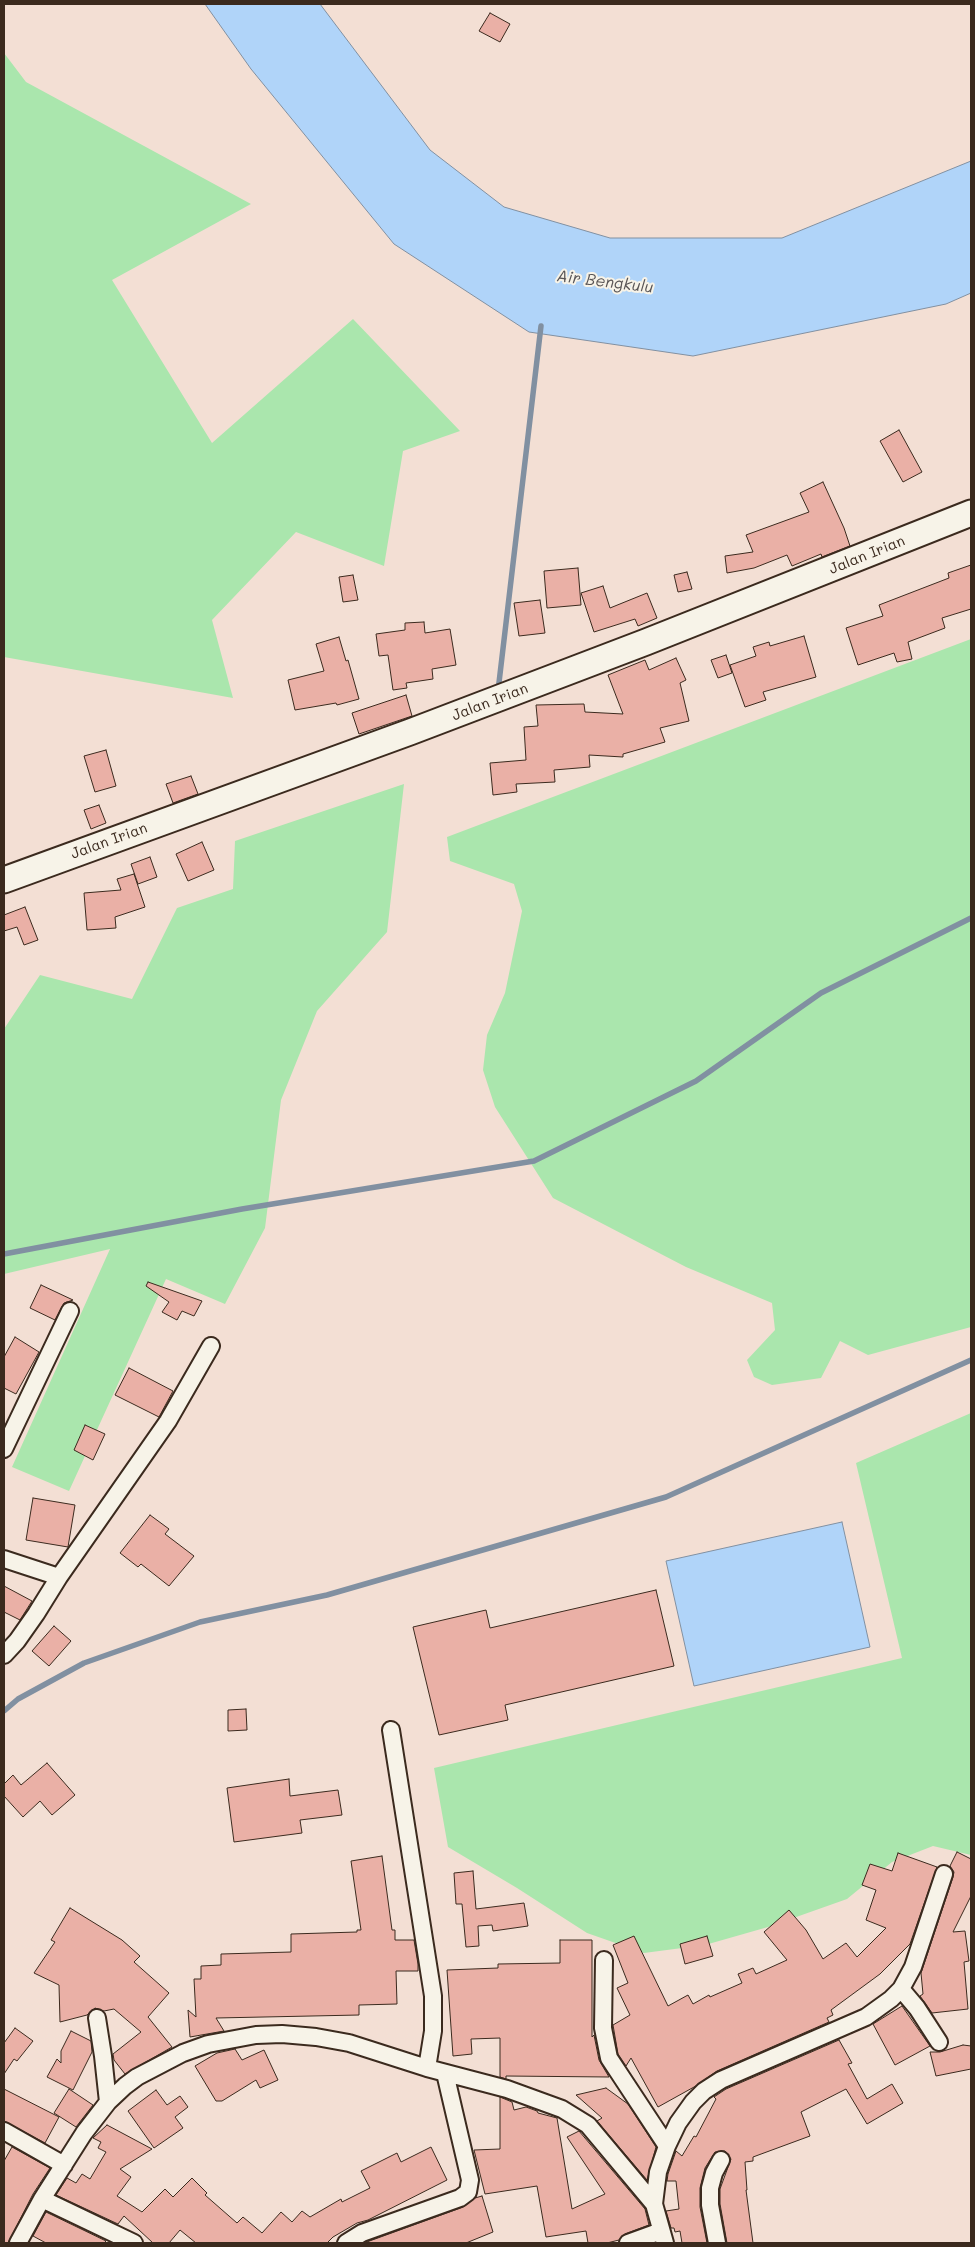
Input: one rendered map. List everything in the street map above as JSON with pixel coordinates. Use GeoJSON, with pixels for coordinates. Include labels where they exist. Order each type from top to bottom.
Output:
{"type":"FeatureCollection","features":[{"type":"Feature","properties":{"kind":"main road","name":"Jalan Irian"},"geometry":{"type":"LineString","coordinates":[[4,880],[401,735],[637,646],[971,513]]}},
{"type":"Feature","properties":{"kind":"street"},"geometry":{"type":"LineString","coordinates":[[4,1449],[70,1311]]}},
{"type":"Feature","properties":{"kind":"street"},"geometry":{"type":"LineString","coordinates":[[4,1655],[17,1641],[168,1421],[211,1346]]}},
{"type":"Feature","properties":{"kind":"street"},"geometry":{"type":"LineString","coordinates":[[4,1559],[59,1578]]}},
{"type":"Feature","properties":{"kind":"street"},"geometry":{"type":"LineString","coordinates":[[390,1730],[433,1996],[433,2031],[427,2068]]}},
{"type":"Feature","properties":{"kind":"street"},"geometry":{"type":"LineString","coordinates":[[628,2243],[663,2237],[654,2204],[658,2172],[667,2146],[686,2111],[704,2091],[721,2080],[866,2017],[901,1988],[913,1967],[944,1874]]}},
{"type":"Feature","properties":{"kind":"street"},"geometry":{"type":"LineString","coordinates":[[604,1960],[603,2028],[609,2058],[667,2146]]}},
{"type":"Feature","properties":{"kind":"street"},"geometry":{"type":"LineString","coordinates":[[901,1988],[917,2008],[939,2042]]}},
{"type":"Feature","properties":{"kind":"street"},"geometry":{"type":"LineString","coordinates":[[97,2018],[108,2102]]}},
{"type":"Feature","properties":{"kind":"street"},"geometry":{"type":"LineString","coordinates":[[18,2243],[42,2199],[108,2102],[137,2077],[183,2052],[208,2044],[256,2035],[282,2034],[341,2042],[538,2098],[576,2116],[588,2125],[654,2204]]}},
{"type":"Feature","properties":{"kind":"street"},"geometry":{"type":"LineString","coordinates":[[346,2243],[362,2233],[460,2198],[468,2192],[470,2180],[445,2073]]}},
{"type":"Feature","properties":{"kind":"street"},"geometry":{"type":"LineString","coordinates":[[4,2131],[64,2165]]}},
{"type":"Feature","properties":{"kind":"street"},"geometry":{"type":"LineString","coordinates":[[717,2243],[710,2205],[710,2188],[714,2173],[721,2160]]}},
{"type":"Feature","properties":{"kind":"street"},"geometry":{"type":"LineString","coordinates":[[42,2199],[134,2243]]}},
{"type":"Feature","properties":{"kind":"green space"},"geometry":{"type":"Polygon","coordinates":[[[4,53],[26,82],[251,204],[112,280],[212,443],[353,319],[460,431],[403,451],[384,566],[296,532],[212,620],[233,698],[4,657],[4,53]]]}},
{"type":"Feature","properties":{"kind":"green space"},"geometry":{"type":"Polygon","coordinates":[[[971,639],[971,1327],[868,1355],[840,1341],[821,1378],[772,1385],[754,1377],[747,1360],[775,1330],[772,1303],[686,1267],[553,1198],[495,1107],[483,1070],[487,1035],[505,993],[522,911],[514,884],[450,861],[447,837],[971,639]]]}},
{"type":"Feature","properties":{"kind":"green space"},"geometry":{"type":"Polygon","coordinates":[[[404,784],[387,932],[317,1011],[281,1100],[265,1228],[225,1304],[166,1279],[69,1491],[12,1467],[110,1249],[4,1274],[4,1029],[40,975],[132,999],[177,908],[233,889],[235,841],[404,784]]]}},
{"type":"Feature","properties":{"kind":"green space"},"geometry":{"type":"Polygon","coordinates":[[[971,1413],[971,1855],[933,1846],[892,1862],[847,1899],[768,1927],[705,1945],[644,1953],[587,1933],[448,1847],[434,1768],[902,1658],[856,1463],[971,1413]]]}},
{"type":"Feature","properties":{"kind":"water","name":"Air Bengkulu"},"geometry":{"type":"Polygon","coordinates":[[[205,4],[320,4],[430,150],[504,207],[610,238],[782,238],[971,161],[971,293],[946,304],[693,356],[529,332],[394,244],[251,69],[205,4]]]}},
{"type":"Feature","properties":{"kind":"water"},"geometry":{"type":"Polygon","coordinates":[[[842,1522],[870,1647],[694,1686],[666,1561],[842,1522]]]}},
{"type":"Feature","properties":{"kind":"building"},"geometry":{"type":"Polygon","coordinates":[[[490,13],[510,24],[500,42],[479,31],[490,13]]]}},
{"type":"Feature","properties":{"kind":"building"},"geometry":{"type":"Polygon","coordinates":[[[899,430],[922,472],[903,482],[880,441],[899,430]]]}},
{"type":"Feature","properties":{"kind":"building"},"geometry":{"type":"Polygon","coordinates":[[[823,482],[850,546],[822,557],[821,554],[792,566],[787,555],[754,568],[727,573],[725,556],[753,552],[746,535],[809,512],[800,493],[823,482]]]}},
{"type":"Feature","properties":{"kind":"building"},"geometry":{"type":"Polygon","coordinates":[[[971,565],[971,609],[942,618],[945,628],[908,642],[912,659],[897,662],[894,653],[858,665],[846,628],[883,616],[879,605],[949,578],[948,573],[971,565]]]}},
{"type":"Feature","properties":{"kind":"building"},"geometry":{"type":"Polygon","coordinates":[[[578,568],[581,605],[547,608],[544,571],[578,568]]]}},
{"type":"Feature","properties":{"kind":"building"},"geometry":{"type":"Polygon","coordinates":[[[687,572],[692,589],[678,592],[674,575],[687,572]]]}},
{"type":"Feature","properties":{"kind":"building"},"geometry":{"type":"Polygon","coordinates":[[[353,575],[358,600],[343,602],[339,577],[353,575]]]}},
{"type":"Feature","properties":{"kind":"building"},"geometry":{"type":"Polygon","coordinates":[[[603,586],[610,608],[647,593],[657,618],[638,626],[635,619],[594,632],[581,593],[603,586]]]}},
{"type":"Feature","properties":{"kind":"building"},"geometry":{"type":"Polygon","coordinates":[[[540,600],[545,633],[519,636],[514,603],[540,600]]]}},
{"type":"Feature","properties":{"kind":"building"},"geometry":{"type":"Polygon","coordinates":[[[424,622],[425,633],[450,629],[456,665],[432,669],[433,679],[406,683],[407,688],[393,690],[388,655],[379,656],[376,634],[405,630],[405,623],[424,622]]]}},
{"type":"Feature","properties":{"kind":"building"},"geometry":{"type":"Polygon","coordinates":[[[804,636],[816,677],[763,692],[766,700],[745,707],[730,665],[756,656],[753,647],[769,642],[770,646],[804,636]]]}},
{"type":"Feature","properties":{"kind":"building"},"geometry":{"type":"Polygon","coordinates":[[[339,637],[346,661],[348,660],[359,699],[337,705],[336,703],[295,710],[288,680],[324,671],[316,644],[339,637]]]}},
{"type":"Feature","properties":{"kind":"building"},"geometry":{"type":"Polygon","coordinates":[[[726,655],[732,673],[718,678],[711,660],[726,655]]]}},
{"type":"Feature","properties":{"kind":"building"},"geometry":{"type":"Polygon","coordinates":[[[676,658],[686,680],[680,683],[689,721],[660,728],[665,742],[623,754],[623,757],[589,755],[590,767],[554,770],[555,782],[516,784],[517,792],[493,795],[490,763],[526,760],[524,727],[538,726],[536,705],[584,704],[585,712],[623,714],[608,675],[645,660],[649,670],[676,658]]]}},
{"type":"Feature","properties":{"kind":"building"},"geometry":{"type":"Polygon","coordinates":[[[406,695],[412,716],[359,734],[352,713],[406,695]]]}},
{"type":"Feature","properties":{"kind":"building"},"geometry":{"type":"Polygon","coordinates":[[[106,750],[116,786],[95,792],[84,756],[106,750]]]}},
{"type":"Feature","properties":{"kind":"building"},"geometry":{"type":"Polygon","coordinates":[[[191,776],[198,794],[173,803],[166,784],[191,776]]]}},
{"type":"Feature","properties":{"kind":"building"},"geometry":{"type":"Polygon","coordinates":[[[99,805],[106,823],[91,829],[84,810],[99,805]]]}},
{"type":"Feature","properties":{"kind":"building"},"geometry":{"type":"Polygon","coordinates":[[[202,842],[214,870],[188,881],[176,854],[202,842]]]}},
{"type":"Feature","properties":{"kind":"building"},"geometry":{"type":"Polygon","coordinates":[[[150,857],[157,877],[138,884],[131,864],[150,857]]]}},
{"type":"Feature","properties":{"kind":"building"},"geometry":{"type":"Polygon","coordinates":[[[134,874],[145,907],[115,917],[116,928],[87,930],[84,893],[121,890],[117,879],[134,874]]]}},
{"type":"Feature","properties":{"kind":"building"},"geometry":{"type":"Polygon","coordinates":[[[25,907],[38,940],[24,945],[17,927],[4,931],[4,915],[25,907]]]}},
{"type":"Feature","properties":{"kind":"building"},"geometry":{"type":"Polygon","coordinates":[[[148,1282],[202,1301],[194,1316],[182,1311],[177,1320],[162,1312],[169,1302],[146,1286],[148,1282]]]}},
{"type":"Feature","properties":{"kind":"building"},"geometry":{"type":"Polygon","coordinates":[[[41,1285],[73,1300],[64,1303],[55,1320],[30,1308],[41,1285]]]}},
{"type":"Feature","properties":{"kind":"building"},"geometry":{"type":"Polygon","coordinates":[[[15,1337],[39,1352],[16,1394],[4,1388],[4,1357],[15,1337]]]}},
{"type":"Feature","properties":{"kind":"building"},"geometry":{"type":"Polygon","coordinates":[[[129,1368],[173,1391],[159,1417],[115,1395],[129,1368]]]}},
{"type":"Feature","properties":{"kind":"building"},"geometry":{"type":"Polygon","coordinates":[[[85,1425],[105,1434],[93,1460],[74,1450],[85,1425]]]}},
{"type":"Feature","properties":{"kind":"building"},"geometry":{"type":"Polygon","coordinates":[[[33,1498],[75,1505],[68,1547],[26,1540],[33,1498]]]}},
{"type":"Feature","properties":{"kind":"building"},"geometry":{"type":"Polygon","coordinates":[[[150,1515],[169,1529],[165,1534],[194,1556],[169,1586],[141,1564],[138,1567],[120,1553],[150,1515]]]}},
{"type":"Feature","properties":{"kind":"building"},"geometry":{"type":"Polygon","coordinates":[[[4,1586],[32,1601],[20,1620],[4,1612],[4,1586]]]}},
{"type":"Feature","properties":{"kind":"building"},"geometry":{"type":"Polygon","coordinates":[[[656,1590],[674,1666],[505,1705],[508,1720],[439,1735],[413,1627],[486,1610],[490,1628],[656,1590]]]}},
{"type":"Feature","properties":{"kind":"building"},"geometry":{"type":"Polygon","coordinates":[[[54,1626],[71,1641],[49,1666],[32,1651],[54,1626]]]}},
{"type":"Feature","properties":{"kind":"building"},"geometry":{"type":"Polygon","coordinates":[[[246,1709],[247,1730],[228,1731],[228,1710],[246,1709]]]}},
{"type":"Feature","properties":{"kind":"building"},"geometry":{"type":"Polygon","coordinates":[[[47,1763],[75,1795],[52,1815],[40,1801],[23,1817],[4,1796],[4,1784],[13,1775],[21,1785],[47,1763]]]}},
{"type":"Feature","properties":{"kind":"building"},"geometry":{"type":"Polygon","coordinates":[[[289,1779],[290,1796],[338,1790],[342,1815],[300,1820],[302,1833],[234,1842],[227,1788],[289,1779]]]}},
{"type":"Feature","properties":{"kind":"building"},"geometry":{"type":"Polygon","coordinates":[[[957,1852],[971,1859],[971,1896],[953,1932],[965,1931],[969,1961],[964,1962],[968,2009],[932,2013],[920,1996],[923,1994],[921,1973],[953,1877],[954,1872],[950,1866],[957,1852]]]}},
{"type":"Feature","properties":{"kind":"building"},"geometry":{"type":"Polygon","coordinates":[[[898,1853],[937,1867],[910,1944],[880,1974],[831,2010],[833,2015],[827,2018],[829,2022],[717,2071],[694,2087],[658,2107],[631,2058],[626,2066],[618,2054],[613,2025],[630,2015],[617,1988],[628,1983],[613,1945],[634,1936],[668,2006],[688,1995],[693,2004],[709,1995],[710,1997],[742,1983],[738,1974],[753,1968],[756,1974],[787,1960],[764,1932],[789,1910],[806,1930],[823,1959],[846,1943],[857,1957],[886,1928],[866,1920],[876,1890],[862,1885],[870,1864],[892,1871],[898,1853]]]}},
{"type":"Feature","properties":{"kind":"building"},"geometry":{"type":"Polygon","coordinates":[[[382,1856],[392,1930],[395,1930],[395,1940],[414,1940],[418,1964],[418,1971],[396,1971],[397,2004],[359,2005],[359,2015],[216,2018],[224,2031],[190,2037],[188,2010],[196,2017],[194,1979],[201,1979],[201,1966],[221,1965],[221,1954],[291,1952],[291,1934],[357,1932],[357,1930],[361,1930],[351,1861],[382,1856]]]}},
{"type":"Feature","properties":{"kind":"building"},"geometry":{"type":"Polygon","coordinates":[[[473,1871],[476,1909],[524,1903],[528,1926],[493,1931],[492,1925],[478,1926],[479,1946],[466,1947],[462,1904],[456,1904],[454,1873],[473,1871]]]}},
{"type":"Feature","properties":{"kind":"building"},"geometry":{"type":"Polygon","coordinates":[[[70,1908],[122,1940],[140,1956],[134,1962],[169,1993],[148,2017],[172,2047],[125,2074],[114,2060],[113,2054],[141,2032],[114,2009],[104,2011],[95,2008],[87,2015],[60,2022],[59,1985],[34,1973],[55,1942],[51,1940],[70,1908]]]}},
{"type":"Feature","properties":{"kind":"building"},"geometry":{"type":"Polygon","coordinates":[[[707,1936],[713,1956],[685,1964],[680,1944],[707,1936]]]}},
{"type":"Feature","properties":{"kind":"building"},"geometry":{"type":"Polygon","coordinates":[[[560,1940],[592,1940],[592,2037],[594,2035],[599,2060],[609,2077],[506,2076],[506,2079],[500,2077],[500,2038],[471,2039],[472,2054],[453,2056],[447,1970],[498,1968],[498,1964],[560,1963],[560,1940]]]}},
{"type":"Feature","properties":{"kind":"building"},"geometry":{"type":"Polygon","coordinates":[[[902,2006],[930,2046],[895,2065],[873,2024],[902,2006]]]}},
{"type":"Feature","properties":{"kind":"building"},"geometry":{"type":"Polygon","coordinates":[[[15,2028],[33,2041],[17,2061],[14,2059],[4,2074],[4,2043],[15,2028]]]}},
{"type":"Feature","properties":{"kind":"building"},"geometry":{"type":"Polygon","coordinates":[[[71,2031],[91,2041],[92,2052],[73,2090],[47,2077],[57,2059],[61,2063],[61,2051],[71,2031]]]}},
{"type":"Feature","properties":{"kind":"building"},"geometry":{"type":"Polygon","coordinates":[[[839,2040],[852,2063],[848,2064],[867,2099],[892,2084],[903,2103],[867,2124],[846,2089],[801,2112],[810,2136],[753,2157],[753,2161],[745,2162],[746,2190],[753,2243],[727,2243],[720,2204],[720,2189],[731,2159],[725,2151],[715,2152],[705,2168],[700,2188],[700,2207],[707,2243],[682,2243],[680,2231],[675,2232],[674,2228],[671,2228],[666,2211],[679,2209],[676,2181],[667,2181],[668,2174],[676,2151],[682,2156],[694,2136],[696,2137],[716,2099],[714,2097],[726,2089],[839,2040]]]}},
{"type":"Feature","properties":{"kind":"building"},"geometry":{"type":"Polygon","coordinates":[[[963,2045],[971,2046],[971,2069],[936,2076],[930,2052],[940,2052],[963,2045]]]}},
{"type":"Feature","properties":{"kind":"building"},"geometry":{"type":"Polygon","coordinates":[[[235,2049],[242,2060],[264,2050],[278,2080],[260,2088],[256,2080],[222,2101],[216,2101],[195,2066],[217,2053],[235,2049]]]}},
{"type":"Feature","properties":{"kind":"building"},"geometry":{"type":"Polygon","coordinates":[[[606,2088],[628,2104],[656,2147],[647,2180],[597,2121],[602,2118],[576,2095],[606,2088]]]}},
{"type":"Feature","properties":{"kind":"building"},"geometry":{"type":"Polygon","coordinates":[[[4,2089],[59,2117],[45,2143],[4,2121],[4,2089]]]}},
{"type":"Feature","properties":{"kind":"building"},"geometry":{"type":"Polygon","coordinates":[[[69,2089],[93,2105],[76,2127],[54,2113],[69,2089]]]}},
{"type":"Feature","properties":{"kind":"building"},"geometry":{"type":"Polygon","coordinates":[[[156,2090],[167,2105],[180,2096],[188,2107],[175,2117],[183,2128],[154,2148],[128,2111],[156,2090]]]}},
{"type":"Feature","properties":{"kind":"building"},"geometry":{"type":"Polygon","coordinates":[[[500,2097],[512,2102],[514,2110],[526,2107],[538,2113],[557,2118],[572,2209],[605,2194],[567,2137],[579,2131],[645,2209],[649,2225],[625,2234],[619,2240],[607,2243],[588,2243],[586,2231],[546,2237],[537,2186],[485,2194],[474,2150],[500,2149],[500,2097]]]}},
{"type":"Feature","properties":{"kind":"building"},"geometry":{"type":"Polygon","coordinates":[[[107,2125],[152,2149],[120,2169],[131,2177],[117,2196],[142,2212],[165,2189],[173,2197],[192,2178],[207,2193],[205,2195],[237,2223],[243,2217],[262,2233],[281,2212],[292,2222],[302,2211],[310,2217],[341,2199],[342,2202],[370,2188],[361,2171],[397,2153],[401,2162],[431,2147],[447,2180],[368,2220],[357,2223],[333,2237],[327,2243],[196,2243],[180,2230],[169,2243],[153,2243],[124,2216],[118,2224],[56,2195],[67,2178],[76,2183],[82,2174],[90,2179],[106,2152],[98,2148],[101,2142],[93,2138],[107,2125]]]}},
{"type":"Feature","properties":{"kind":"building"},"geometry":{"type":"Polygon","coordinates":[[[12,2147],[50,2168],[33,2194],[8,2243],[4,2243],[4,2161],[12,2147]]]}},
{"type":"Feature","properties":{"kind":"building"},"geometry":{"type":"Polygon","coordinates":[[[482,2196],[493,2232],[466,2243],[364,2243],[463,2207],[475,2198],[482,2196]]]}},
{"type":"Feature","properties":{"kind":"building"},"geometry":{"type":"Polygon","coordinates":[[[46,2212],[106,2241],[104,2243],[46,2243],[33,2236],[46,2212]]]}},
{"type":"Feature","properties":{"kind":"waterway"},"geometry":{"type":"LineString","coordinates":[[498,691],[541,326]]}},
{"type":"Feature","properties":{"kind":"waterway"},"geometry":{"type":"LineString","coordinates":[[4,1254],[242,1209],[534,1161],[696,1081],[821,993],[971,918]]}},
{"type":"Feature","properties":{"kind":"waterway"},"geometry":{"type":"LineString","coordinates":[[4,1711],[18,1699],[84,1663],[200,1622],[327,1595],[666,1497],[971,1360]]}}]}
